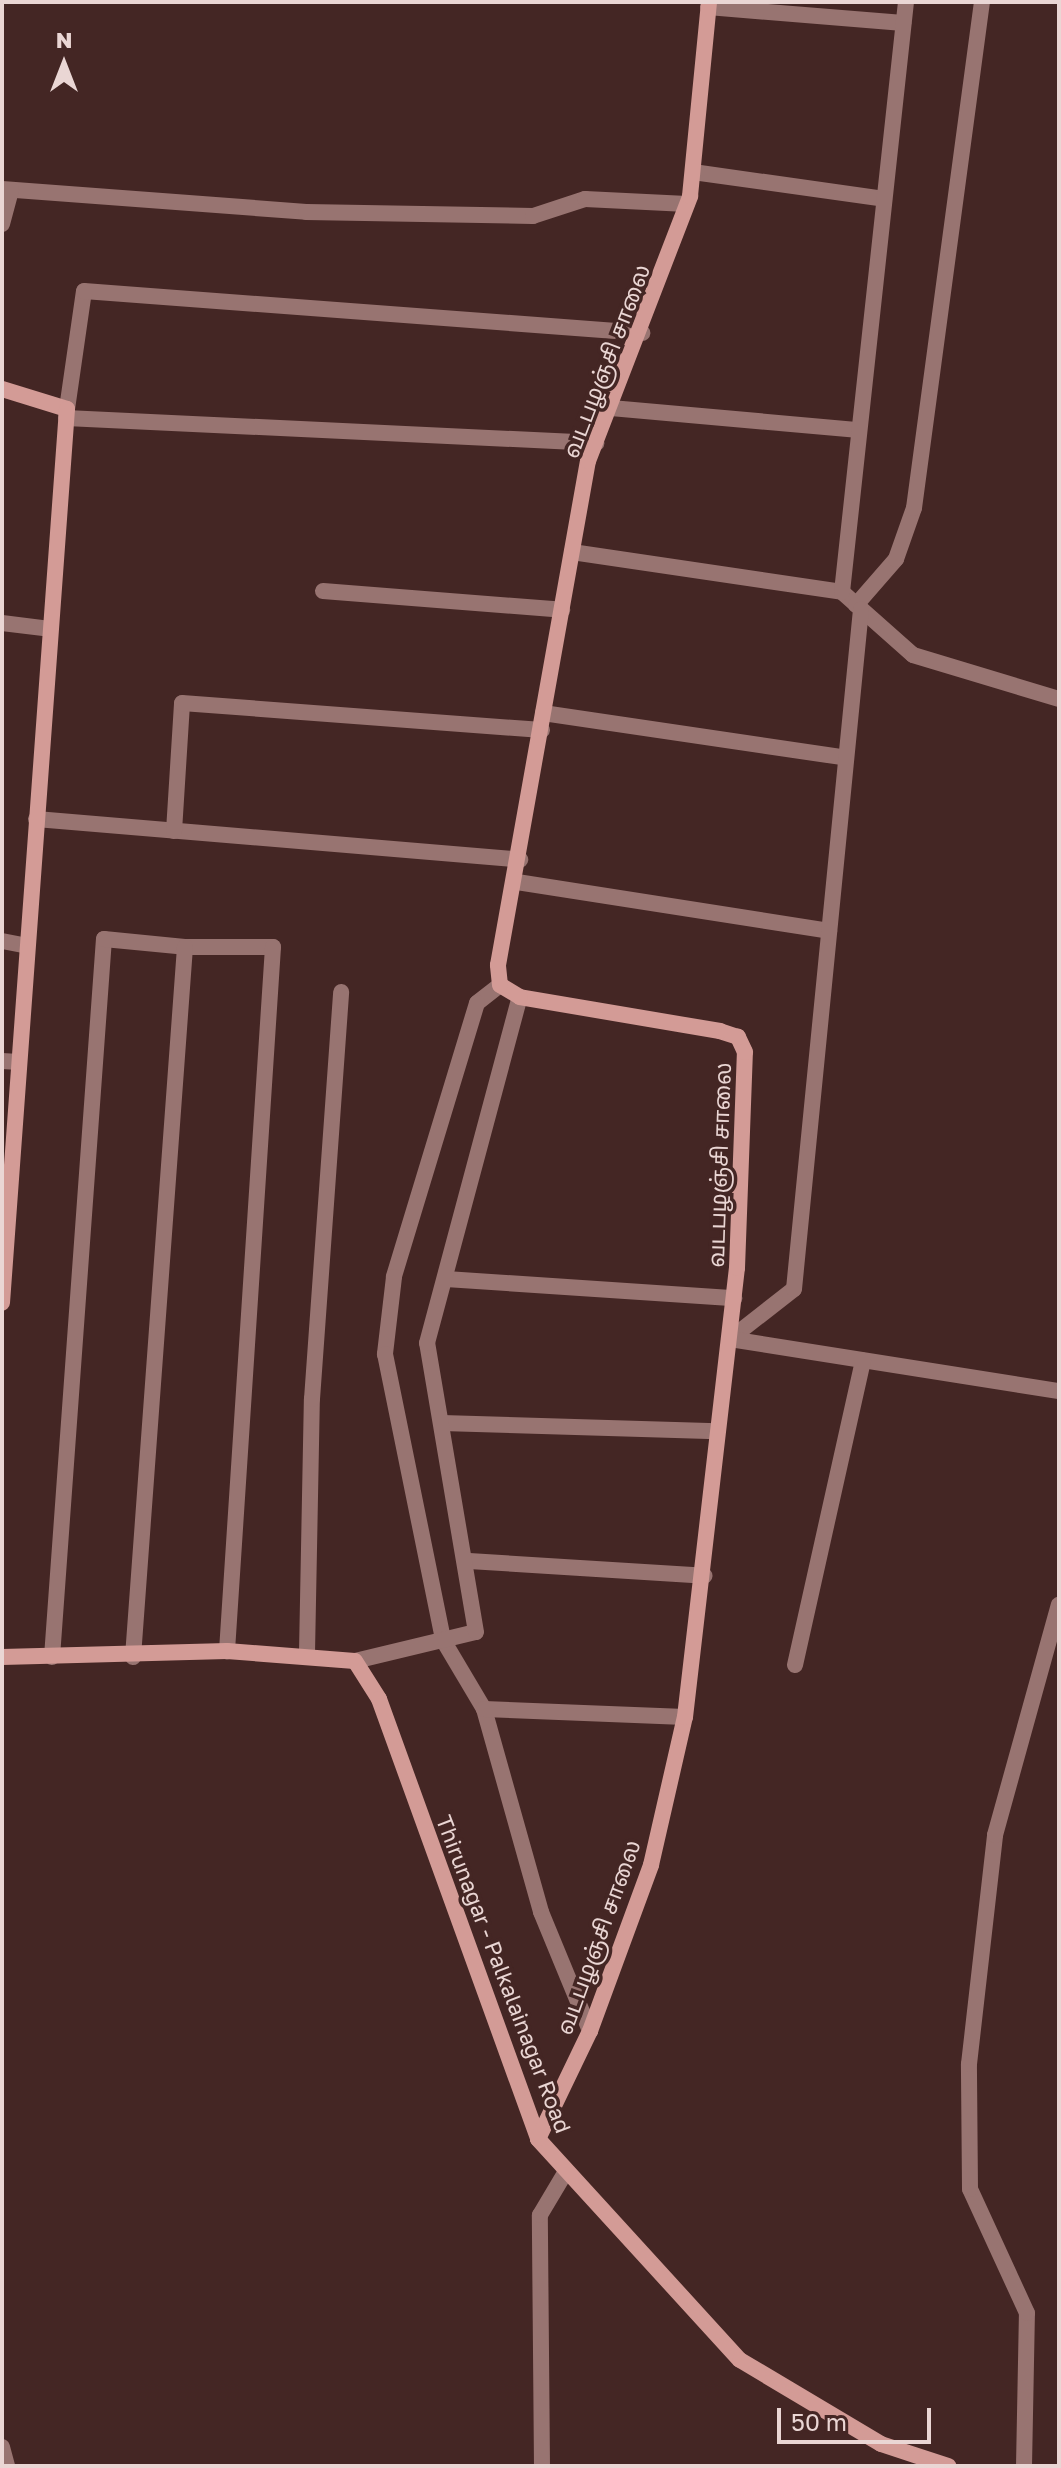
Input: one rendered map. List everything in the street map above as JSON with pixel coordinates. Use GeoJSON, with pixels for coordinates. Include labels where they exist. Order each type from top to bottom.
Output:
{"type":"FeatureCollection","features":[{"type":"Feature","properties":{"kind":"street"},"geometry":{"type":"LineString","coordinates":[[842,592],[906,2]]}},
{"type":"Feature","properties":{"kind":"street"},"geometry":{"type":"LineString","coordinates":[[730,1339],[794,1289],[859,607],[896,559],[914,508],[982,2]]}},
{"type":"Feature","properties":{"kind":"street"},"geometry":{"type":"LineString","coordinates":[[708,4],[903,23]]}},
{"type":"Feature","properties":{"kind":"street","name":"வடபழஞ்சி சாலை"},"geometry":{"type":"LineString","coordinates":[[538,2139],[590,2031],[651,1865],[685,1717],[705,1576],[717,1431],[734,1298],[745,1052],[738,1037],[520,997],[500,985],[542,721],[572,552],[596,443],[642,333],[687,204],[693,172],[708,4]]}},
{"type":"Feature","properties":{"kind":"street"},"geometry":{"type":"LineString","coordinates":[[693,172],[884,199]]}},
{"type":"Feature","properties":{"kind":"street"},"geometry":{"type":"LineString","coordinates":[[2,224],[6,189],[306,212],[533,216],[585,199],[687,204]]}},
{"type":"Feature","properties":{"kind":"street"},"geometry":{"type":"LineString","coordinates":[[2,1303],[10,1062],[27,946],[66,414],[84,291],[642,333]]}},
{"type":"Feature","properties":{"kind":"street"},"geometry":{"type":"LineString","coordinates":[[2,389],[66,414],[596,443]]}},
{"type":"Feature","properties":{"kind":"street"},"geometry":{"type":"LineString","coordinates":[[611,408],[859,430]]}},
{"type":"Feature","properties":{"kind":"street"},"geometry":{"type":"LineString","coordinates":[[572,552],[842,592],[913,655],[1059,699]]}},
{"type":"Feature","properties":{"kind":"street"},"geometry":{"type":"LineString","coordinates":[[323,591],[562,610]]}},
{"type":"Feature","properties":{"kind":"street"},"geometry":{"type":"LineString","coordinates":[[2,623],[50,629]]}},
{"type":"Feature","properties":{"kind":"street"},"geometry":{"type":"LineString","coordinates":[[174,831],[182,703],[542,721],[846,758]]}},
{"type":"Feature","properties":{"kind":"street"},"geometry":{"type":"LineString","coordinates":[[36,819],[520,860]]}},
{"type":"Feature","properties":{"kind":"street"},"geometry":{"type":"LineString","coordinates":[[517,882],[829,931]]}},
{"type":"Feature","properties":{"kind":"street"},"geometry":{"type":"LineString","coordinates":[[52,1657],[104,939],[185,947],[273,947],[227,1651]]}},
{"type":"Feature","properties":{"kind":"street"},"geometry":{"type":"LineString","coordinates":[[2,941],[27,946]]}},
{"type":"Feature","properties":{"kind":"street"},"geometry":{"type":"LineString","coordinates":[[133,1657],[185,947]]}},
{"type":"Feature","properties":{"kind":"street"},"geometry":{"type":"LineString","coordinates":[[500,985],[477,1003],[394,1277],[385,1354],[443,1640],[484,1709],[541,1912],[590,2031]]}},
{"type":"Feature","properties":{"kind":"street"},"geometry":{"type":"LineString","coordinates":[[307,1653],[312,1399],[341,992]]}},
{"type":"Feature","properties":{"kind":"street"},"geometry":{"type":"LineString","coordinates":[[2,1657],[133,1657],[227,1651],[307,1653],[355,1661],[476,1632],[469,1561],[427,1343],[520,997]]}},
{"type":"Feature","properties":{"kind":"street"},"geometry":{"type":"LineString","coordinates":[[446,1279],[734,1298]]}},
{"type":"Feature","properties":{"kind":"street"},"geometry":{"type":"LineString","coordinates":[[730,1339],[1059,1391]]}},
{"type":"Feature","properties":{"kind":"street"},"geometry":{"type":"LineString","coordinates":[[795,1665],[863,1360]]}},
{"type":"Feature","properties":{"kind":"street"},"geometry":{"type":"LineString","coordinates":[[442,1423],[717,1431]]}},
{"type":"Feature","properties":{"kind":"street"},"geometry":{"type":"LineString","coordinates":[[469,1561],[705,1576]]}},
{"type":"Feature","properties":{"kind":"street"},"geometry":{"type":"LineString","coordinates":[[1024,2466],[1027,2313],[970,2189],[969,2064],[995,1835],[1059,1605]]}},
{"type":"Feature","properties":{"kind":"street","name":"Thirunagar - Palkalainagar Road"},"geometry":{"type":"LineString","coordinates":[[355,1661],[379,1699],[538,2139],[565,2173],[740,2360],[881,2444],[948,2466]]}},
{"type":"Feature","properties":{"kind":"street"},"geometry":{"type":"LineString","coordinates":[[484,1709],[685,1717]]}},
{"type":"Feature","properties":{"kind":"street"},"geometry":{"type":"LineString","coordinates":[[542,2466],[540,2215],[565,2173]]}},
{"type":"Feature","properties":{"kind":"street"},"geometry":{"type":"LineString","coordinates":[[2,2447],[7,2466]]}}]}
